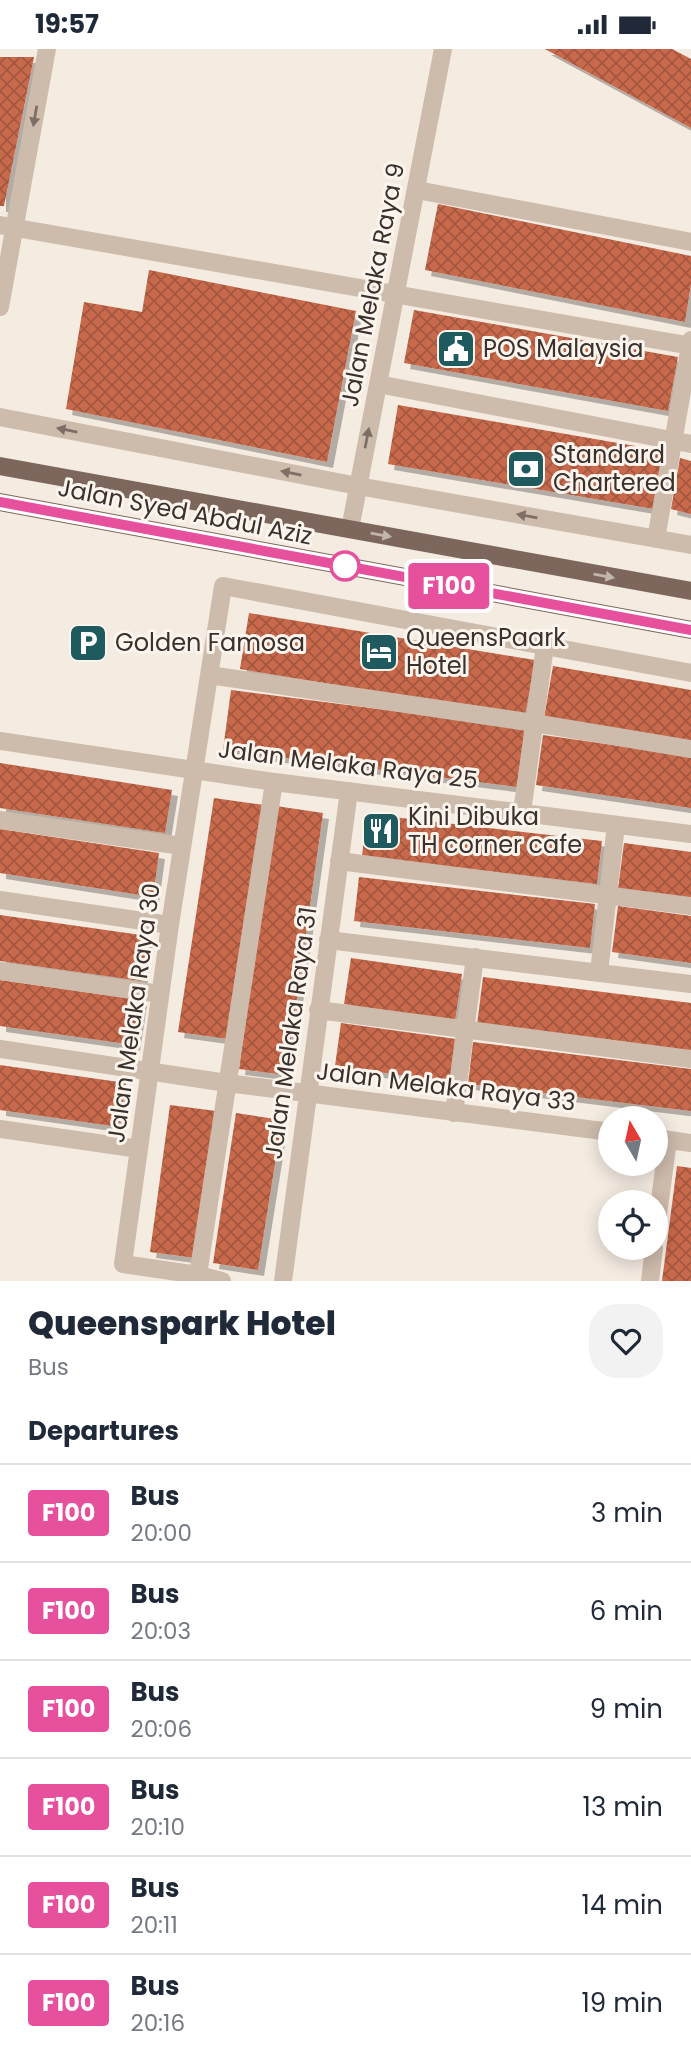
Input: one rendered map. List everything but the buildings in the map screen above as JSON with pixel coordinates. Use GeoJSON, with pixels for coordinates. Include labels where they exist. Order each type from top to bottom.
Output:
{"type":"FeatureCollection","features":[{"type":"Feature","properties":{"kind":"main road","name":"Jalan Syed Abdul Aziz"},"geometry":{"type":"LineString","coordinates":[[0,466],[691,591]]}},
{"type":"Feature","properties":{"kind":"main road","name":"Jalan Syed Abdul Aziz"},"geometry":{"type":"LineString","coordinates":[[0,502],[691,630]]}},
{"type":"Feature","properties":{"kind":"street"},"geometry":{"type":"LineString","coordinates":[[0,307],[8,226],[47,49]]}},
{"type":"Feature","properties":{"kind":"street","name":"Jalan Melaka Raya 9"},"geometry":{"type":"LineString","coordinates":[[350,530],[443,49]]}},
{"type":"Feature","properties":{"kind":"street"},"geometry":{"type":"LineString","coordinates":[[417,190],[691,242]]}},
{"type":"Feature","properties":{"kind":"street"},"geometry":{"type":"LineString","coordinates":[[8,226],[691,344],[683,442],[656,539]]}},
{"type":"Feature","properties":{"kind":"street"},"geometry":{"type":"LineString","coordinates":[[378,384],[683,442]]}},
{"type":"Feature","properties":{"kind":"street"},"geometry":{"type":"LineString","coordinates":[[0,417],[358,486],[691,545]]}},
{"type":"Feature","properties":{"kind":"street","name":"Jalan Melaka Raya 30"},"geometry":{"type":"LineString","coordinates":[[198,1275],[123,1264],[170,925],[223,586],[545,646]]}},
{"type":"Feature","properties":{"kind":"street"},"geometry":{"type":"LineString","coordinates":[[522,812],[545,646],[691,673]]}},
{"type":"Feature","properties":{"kind":"street"},"geometry":{"type":"LineString","coordinates":[[209,675],[691,749]]}},
{"type":"Feature","properties":{"kind":"street","name":"Jalan Melaka Raya 25"},"geometry":{"type":"LineString","coordinates":[[0,741],[275,782],[691,834]]}},
{"type":"Feature","properties":{"kind":"street"},"geometry":{"type":"LineString","coordinates":[[222,1281],[198,1275],[275,782]]}},
{"type":"Feature","properties":{"kind":"street","name":"Jalan Melaka Raya 31"},"geometry":{"type":"LineString","coordinates":[[283,1281],[349,791]]}},
{"type":"Feature","properties":{"kind":"street"},"geometry":{"type":"LineString","coordinates":[[0,820],[182,846]]}},
{"type":"Feature","properties":{"kind":"street"},"geometry":{"type":"LineString","coordinates":[[599,972],[616,825]]}},
{"type":"Feature","properties":{"kind":"street"},"geometry":{"type":"LineString","coordinates":[[339,861],[691,907]]}},
{"type":"Feature","properties":{"kind":"street"},"geometry":{"type":"LineString","coordinates":[[0,900],[170,925]]}},
{"type":"Feature","properties":{"kind":"street"},"geometry":{"type":"LineString","coordinates":[[328,940],[691,984]]}},
{"type":"Feature","properties":{"kind":"street"},"geometry":{"type":"LineString","coordinates":[[454,1113],[475,957]]}},
{"type":"Feature","properties":{"kind":"street"},"geometry":{"type":"LineString","coordinates":[[0,971],[160,995]]}},
{"type":"Feature","properties":{"kind":"street"},"geometry":{"type":"LineString","coordinates":[[318,1010],[691,1059]]}},
{"type":"Feature","properties":{"kind":"street","name":"Jalan Melaka Raya 33"},"geometry":{"type":"LineString","coordinates":[[0,1049],[307,1094],[598,1130]]}},
{"type":"Feature","properties":{"kind":"street"},"geometry":{"type":"LineString","coordinates":[[0,1129],[139,1149]]}},
{"type":"Feature","properties":{"kind":"street"},"geometry":{"type":"LineString","coordinates":[[668,1140],[691,1143]]}},
{"type":"Feature","properties":{"kind":"street"},"geometry":{"type":"LineString","coordinates":[[650,1281],[653,1260]]}},
{"type":"Feature","properties":{"kind":"bus line","name":"F100"},"geometry":{"type":"LineString","coordinates":[[0,502],[691,630]]}},
{"type":"Feature","properties":{"kind":"place","name":"POS Malaysia"},"geometry":{"type":"Point","coordinates":[456,349]}},
{"type":"Feature","properties":{"kind":"place","name":"Standard Chartered"},"geometry":{"type":"Point","coordinates":[526,469]}},
{"type":"Feature","properties":{"kind":"place","name":"Golden Famosa"},"geometry":{"type":"Point","coordinates":[88,643]}},
{"type":"Feature","properties":{"kind":"place","name":"QueensPaark Hotel"},"geometry":{"type":"Point","coordinates":[379,652]}},
{"type":"Feature","properties":{"kind":"place","name":"Kini Dibuka TH corner cafe"},"geometry":{"type":"Point","coordinates":[381,831]}}]}
